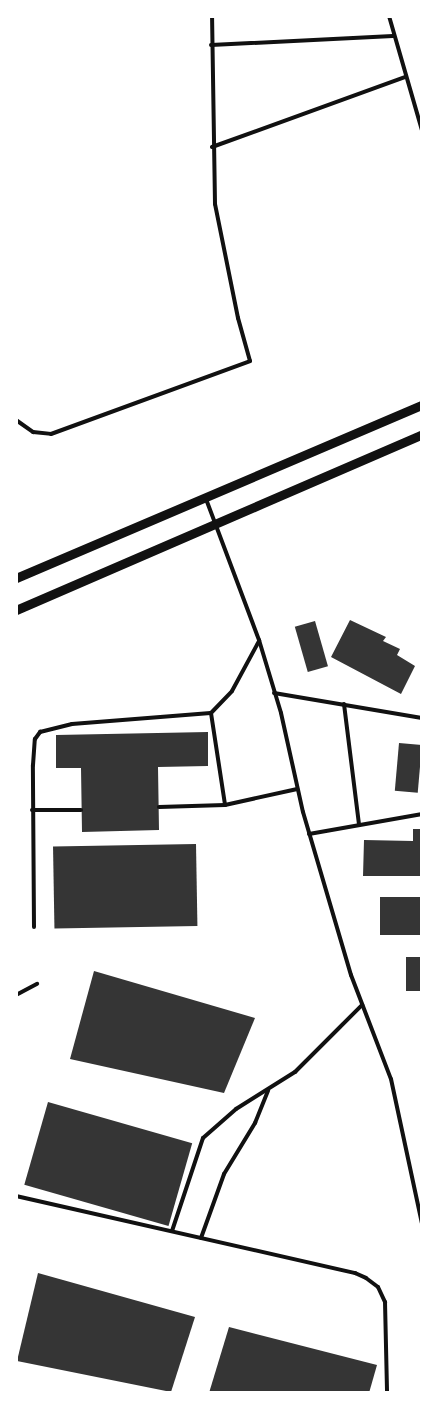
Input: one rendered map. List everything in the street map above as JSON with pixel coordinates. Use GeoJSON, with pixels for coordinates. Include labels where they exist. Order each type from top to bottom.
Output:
{"type":"FeatureCollection","features":[{"type":"Feature","properties":{"kind":"street"},"geometry":{"type":"LineString","coordinates":[[16,578],[206,499],[422,405]]}},
{"type":"Feature","properties":{"kind":"street"},"geometry":{"type":"LineString","coordinates":[[16,610],[422,434]]}},
{"type":"Feature","properties":{"kind":"lane"},"geometry":{"type":"LineString","coordinates":[[16,420],[33,432],[51,434],[250,361],[238,318],[215,204],[212,147],[212,16]]}},
{"type":"Feature","properties":{"kind":"lane"},"geometry":{"type":"LineString","coordinates":[[389,16],[393,36],[422,130]]}},
{"type":"Feature","properties":{"kind":"lane"},"geometry":{"type":"LineString","coordinates":[[211,44],[393,36]]}},
{"type":"Feature","properties":{"kind":"lane"},"geometry":{"type":"LineString","coordinates":[[212,147],[405,77]]}},
{"type":"Feature","properties":{"kind":"lane"},"geometry":{"type":"LineString","coordinates":[[206,499],[213,523],[259,640],[309,834],[362,1005],[392,1079],[422,1224]]}},
{"type":"Feature","properties":{"kind":"lane"},"geometry":{"type":"LineString","coordinates":[[34,927],[32,810],[35,739],[40,732],[72,724],[211,713],[232,691],[259,640]]}},
{"type":"Feature","properties":{"kind":"lane"},"geometry":{"type":"LineString","coordinates":[[274,693],[422,718]]}},
{"type":"Feature","properties":{"kind":"lane"},"geometry":{"type":"LineString","coordinates":[[344,704],[359,825]]}},
{"type":"Feature","properties":{"kind":"lane"},"geometry":{"type":"LineString","coordinates":[[211,713],[225,805]]}},
{"type":"Feature","properties":{"kind":"lane"},"geometry":{"type":"LineString","coordinates":[[159,807],[225,805],[297,789]]}},
{"type":"Feature","properties":{"kind":"lane"},"geometry":{"type":"LineString","coordinates":[[32,810],[81,810]]}},
{"type":"Feature","properties":{"kind":"lane"},"geometry":{"type":"LineString","coordinates":[[309,834],[422,814]]}},
{"type":"Feature","properties":{"kind":"lane"},"geometry":{"type":"LineString","coordinates":[[16,995],[38,984]]}},
{"type":"Feature","properties":{"kind":"lane"},"geometry":{"type":"LineString","coordinates":[[172,1231],[203,1138],[236,1110],[295,1072],[362,1005]]}},
{"type":"Feature","properties":{"kind":"lane"},"geometry":{"type":"LineString","coordinates":[[201,1238],[224,1174],[255,1123],[268,1091]]}},
{"type":"Feature","properties":{"kind":"lane"},"geometry":{"type":"LineString","coordinates":[[16,1196],[355,1273],[378,1287],[385,1302],[387,1393]]}},
{"type":"Feature","properties":{"kind":"building"},"geometry":{"type":"Polygon","coordinates":[[[350,620],[386,637],[383,641],[400,649],[397,655],[415,666],[401,694],[331,657],[350,620]]]}},
{"type":"Feature","properties":{"kind":"building"},"geometry":{"type":"Polygon","coordinates":[[[315,621],[328,666],[308,672],[295,627],[315,621]]]}},
{"type":"Feature","properties":{"kind":"building"},"geometry":{"type":"Polygon","coordinates":[[[208,732],[208,766],[158,767],[159,830],[82,832],[81,768],[56,768],[56,735],[208,732]]]}},
{"type":"Feature","properties":{"kind":"building"},"geometry":{"type":"Polygon","coordinates":[[[399,743],[422,745],[418,793],[395,791],[399,743]]]}},
{"type":"Feature","properties":{"kind":"building"},"geometry":{"type":"Polygon","coordinates":[[[413,829],[422,829],[422,876],[363,876],[364,840],[413,841],[413,829]]]}},
{"type":"Feature","properties":{"kind":"building"},"geometry":{"type":"Polygon","coordinates":[[[196,844],[197,926],[54,928],[53,846],[196,844]]]}},
{"type":"Feature","properties":{"kind":"building"},"geometry":{"type":"Polygon","coordinates":[[[380,897],[422,897],[422,935],[380,935],[380,897]]]}},
{"type":"Feature","properties":{"kind":"building"},"geometry":{"type":"Polygon","coordinates":[[[406,957],[422,957],[422,991],[406,991],[406,957]]]}},
{"type":"Feature","properties":{"kind":"building"},"geometry":{"type":"Polygon","coordinates":[[[94,971],[255,1018],[224,1093],[70,1059],[94,971]]]}},
{"type":"Feature","properties":{"kind":"building"},"geometry":{"type":"Polygon","coordinates":[[[48,1102],[192,1143],[168,1226],[24,1185],[48,1102]]]}},
{"type":"Feature","properties":{"kind":"building"},"geometry":{"type":"Polygon","coordinates":[[[38,1273],[195,1317],[171,1392],[17,1361],[38,1273]]]}},
{"type":"Feature","properties":{"kind":"building"},"geometry":{"type":"Polygon","coordinates":[[[229,1327],[377,1365],[369,1393],[209,1393],[229,1327]]]}}]}
